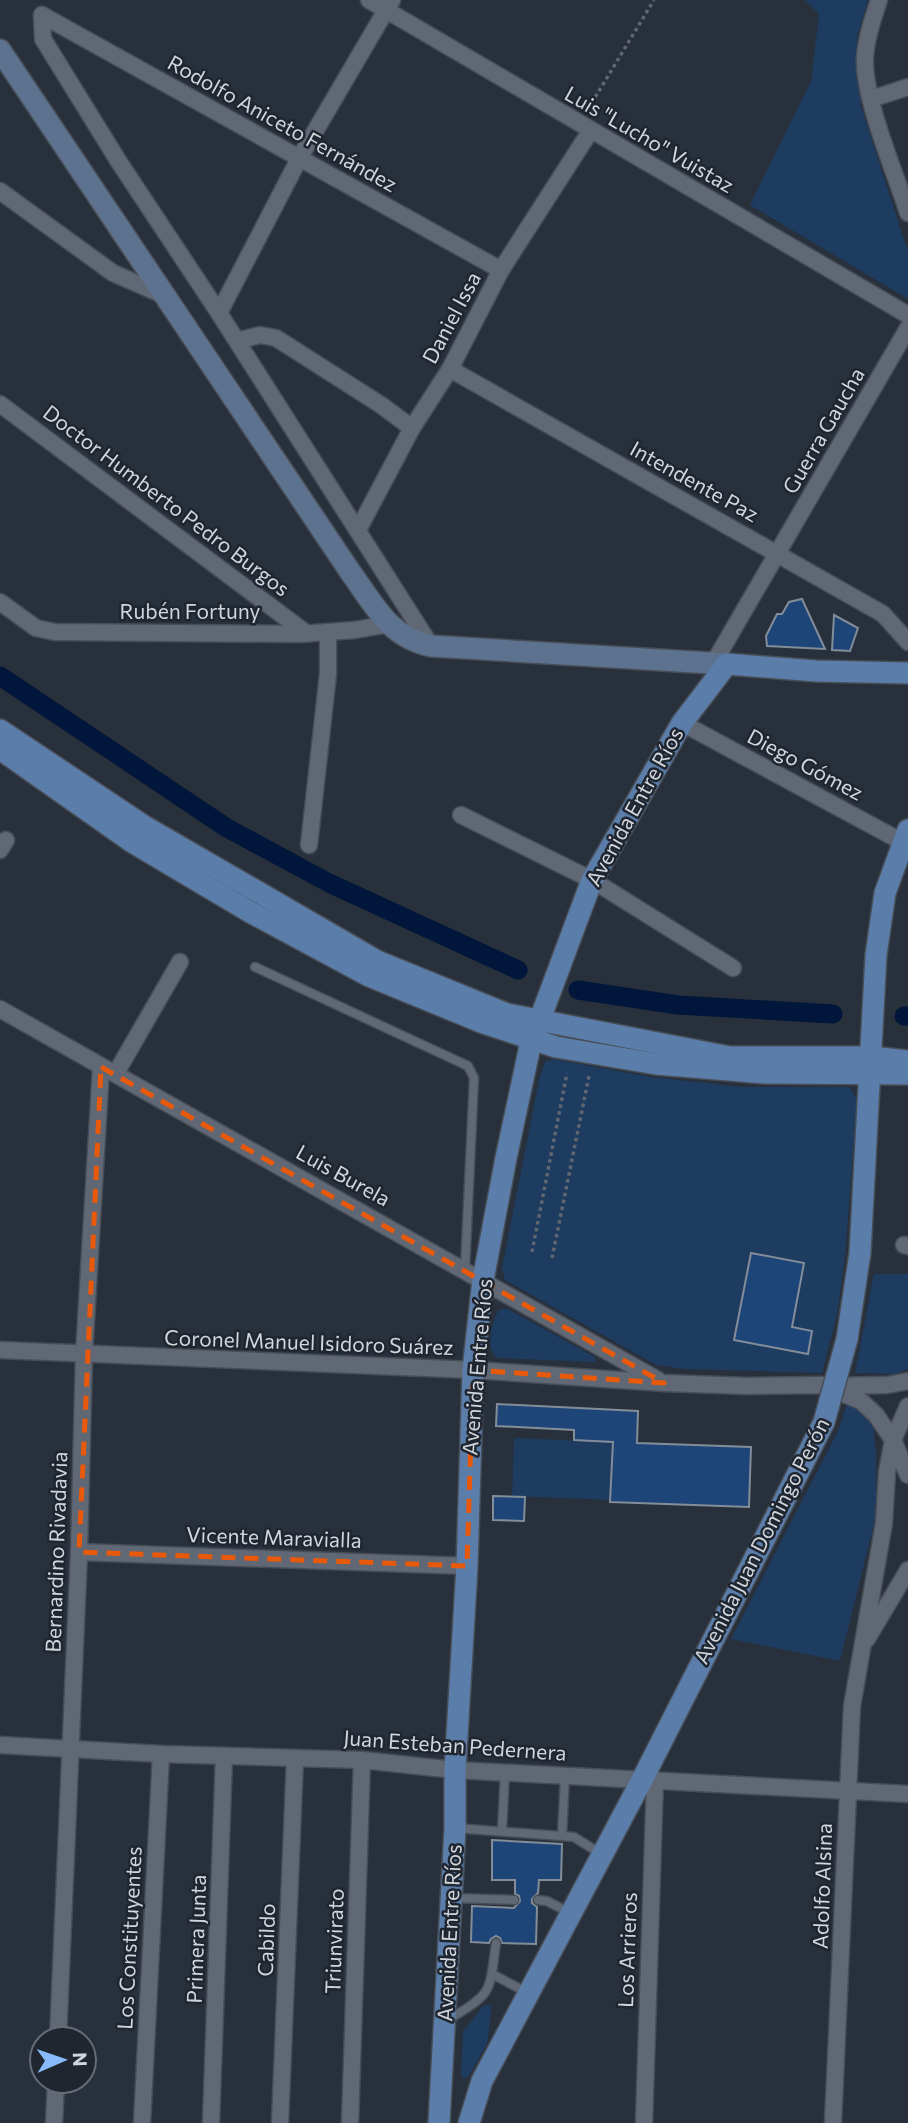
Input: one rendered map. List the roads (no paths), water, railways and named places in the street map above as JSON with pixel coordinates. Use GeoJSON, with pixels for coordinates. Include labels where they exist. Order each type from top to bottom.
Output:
{"type":"FeatureCollection","features":[{"type":"Feature","properties":{"kind":"main road"},"geometry":{"type":"LineString","coordinates":[[0,50],[351,573],[399,634],[414,642],[431,646],[816,671],[908,673]]}},
{"type":"Feature","properties":{"kind":"main road","name":"Avenida Entre Ríos"},"geometry":{"type":"LineString","coordinates":[[439,2123],[456,1828],[455,1770],[467,1566],[474,1275],[506,1158],[536,1030],[592,880],[682,723],[720,664]]}},
{"type":"Feature","properties":{"kind":"main road"},"geometry":{"type":"LineString","coordinates":[[0,730],[144,826],[377,961],[507,1014],[536,1030],[556,1047],[656,1065],[765,1073],[908,1061]]}},
{"type":"Feature","properties":{"kind":"main road"},"geometry":{"type":"LineString","coordinates":[[0,749],[132,842],[250,912],[369,976],[438,1006],[536,1030]]}},
{"type":"Feature","properties":{"kind":"main road","name":"Avenida Juan Domingo Perón"},"geometry":{"type":"LineString","coordinates":[[469,2123],[482,2081],[601,1855],[649,1779],[824,1422],[847,1339],[860,1253],[876,955],[885,893],[906,838]]}},
{"type":"Feature","properties":{"kind":"main road"},"geometry":{"type":"LineString","coordinates":[[872,1065],[908,1074]]}},
{"type":"Feature","properties":{"kind":"street"},"geometry":{"type":"LineString","coordinates":[[51,0],[42,15],[43,39],[119,162],[219,313],[431,646]]}},
{"type":"Feature","properties":{"kind":"street","name":"Luis \"Lucho\" Vuistaz"},"geometry":{"type":"LineString","coordinates":[[369,0],[389,5],[585,127],[908,315]]}},
{"type":"Feature","properties":{"kind":"street"},"geometry":{"type":"LineString","coordinates":[[879,0],[865,58],[871,99],[908,213]]}},
{"type":"Feature","properties":{"kind":"street"},"geometry":{"type":"LineString","coordinates":[[219,313],[300,157],[389,5]]}},
{"type":"Feature","properties":{"kind":"street","name":"Rodolfo Aniceto Fernández"},"geometry":{"type":"LineString","coordinates":[[42,15],[501,270]]}},
{"type":"Feature","properties":{"kind":"street"},"geometry":{"type":"LineString","coordinates":[[871,99],[908,87]]}},
{"type":"Feature","properties":{"kind":"street","name":"Daniel Issa"},"geometry":{"type":"LineString","coordinates":[[358,530],[412,428],[450,369],[501,270],[585,127]]}},
{"type":"Feature","properties":{"kind":"street"},"geometry":{"type":"LineString","coordinates":[[0,191],[113,273],[163,295]]}},
{"type":"Feature","properties":{"kind":"street","name":"Guerra Gaucha"},"geometry":{"type":"LineString","coordinates":[[720,664],[778,553],[908,328]]}},
{"type":"Feature","properties":{"kind":"street"},"geometry":{"type":"LineString","coordinates":[[237,341],[260,335],[276,338],[412,428]]}},
{"type":"Feature","properties":{"kind":"street","name":"Intendente Paz"},"geometry":{"type":"LineString","coordinates":[[450,369],[883,614],[908,642]]}},
{"type":"Feature","properties":{"kind":"street","name":"Doctor Humberto Pedro Burgos"},"geometry":{"type":"LineString","coordinates":[[0,404],[306,633]]}},
{"type":"Feature","properties":{"kind":"street","name":"Rubén Fortuny"},"geometry":{"type":"LineString","coordinates":[[0,602],[36,628],[55,632],[306,633],[389,624]]}},
{"type":"Feature","properties":{"kind":"street"},"geometry":{"type":"LineString","coordinates":[[309,845],[328,674],[328,632]]}},
{"type":"Feature","properties":{"kind":"street","name":"Diego Gómez"},"geometry":{"type":"LineString","coordinates":[[682,723],[906,838]]}},
{"type":"Feature","properties":{"kind":"street"},"geometry":{"type":"LineString","coordinates":[[461,815],[592,880],[733,968]]}},
{"type":"Feature","properties":{"kind":"street","name":"Bernardino Rivadavia"},"geometry":{"type":"LineString","coordinates":[[59,2025],[79,1552],[84,1354],[108,1070],[180,962]]}},
{"type":"Feature","properties":{"kind":"street","name":"Luis Burela"},"geometry":{"type":"LineString","coordinates":[[0,1009],[664,1382]]}},
{"type":"Feature","properties":{"kind":"street","name":"Coronel Manuel Isidoro Suárez"},"geometry":{"type":"LineString","coordinates":[[0,1350],[473,1370],[748,1386],[822,1385],[861,1401],[876,1415],[893,1440],[908,1475]]}},
{"type":"Feature","properties":{"kind":"street"},"geometry":{"type":"LineString","coordinates":[[822,1385],[887,1385],[908,1381]]}},
{"type":"Feature","properties":{"kind":"street","name":"Adolfo Alsina"},"geometry":{"type":"LineString","coordinates":[[833,2123],[852,1706],[884,1523],[887,1472],[893,1440],[908,1406]]}},
{"type":"Feature","properties":{"kind":"street","name":"Vicente Maravialla"},"geometry":{"type":"LineString","coordinates":[[79,1552],[467,1566]]}},
{"type":"Feature","properties":{"kind":"street","name":"Adolfo Alsina"},"geometry":{"type":"LineString","coordinates":[[860,1651],[908,1570]]}},
{"type":"Feature","properties":{"kind":"street","name":"Juan Esteban Pedernera"},"geometry":{"type":"LineString","coordinates":[[0,1745],[161,1754],[362,1760],[455,1770],[908,1794]]}},
{"type":"Feature","properties":{"kind":"street","name":"Los Constituyentes"},"geometry":{"type":"LineString","coordinates":[[142,2123],[161,1754]]}},
{"type":"Feature","properties":{"kind":"street","name":"Primera Junta"},"geometry":{"type":"LineString","coordinates":[[211,2123],[224,1756]]}},
{"type":"Feature","properties":{"kind":"street","name":"Cabildo"},"geometry":{"type":"LineString","coordinates":[[280,2123],[295,1758]]}},
{"type":"Feature","properties":{"kind":"street","name":"Triunvirato"},"geometry":{"type":"LineString","coordinates":[[350,2123],[362,1760]]}},
{"type":"Feature","properties":{"kind":"street","name":"Los Arrieros"},"geometry":{"type":"LineString","coordinates":[[644,2123],[649,1779]]}},
{"type":"Feature","properties":{"kind":"street"},"geometry":{"type":"LineString","coordinates":[[54,2123],[55,2095]]}},
{"type":"Feature","properties":{"kind":"lane"},"geometry":{"type":"LineString","coordinates":[[255,967],[468,1066],[474,1078],[474,1275]]}},
{"type":"Feature","properties":{"kind":"lane"},"geometry":{"type":"LineString","coordinates":[[502,1831],[505,1772]]}},
{"type":"Feature","properties":{"kind":"lane"},"geometry":{"type":"LineString","coordinates":[[562,1836],[565,1774]]}},
{"type":"Feature","properties":{"kind":"lane"},"geometry":{"type":"LineString","coordinates":[[456,1828],[574,1837],[601,1855]]}},
{"type":"Feature","properties":{"kind":"lane"},"geometry":{"type":"LineString","coordinates":[[452,1898],[498,1903],[514,1900]]}},
{"type":"Feature","properties":{"kind":"lane"},"geometry":{"type":"LineString","coordinates":[[538,1900],[547,1901],[570,1913]]}},
{"type":"Feature","properties":{"kind":"lane"},"geometry":{"type":"LineString","coordinates":[[446,2021],[481,1999],[489,1989],[496,1943]]}},
{"type":"Feature","properties":{"kind":"lane"},"geometry":{"type":"LineString","coordinates":[[492,1974],[528,1993]]}},
{"type":"Feature","properties":{"kind":"waterway"},"geometry":{"type":"LineString","coordinates":[[0,676],[227,828],[329,883],[518,970]]}},
{"type":"Feature","properties":{"kind":"waterway"},"geometry":{"type":"LineString","coordinates":[[578,990],[678,1005],[833,1014]]}}]}
